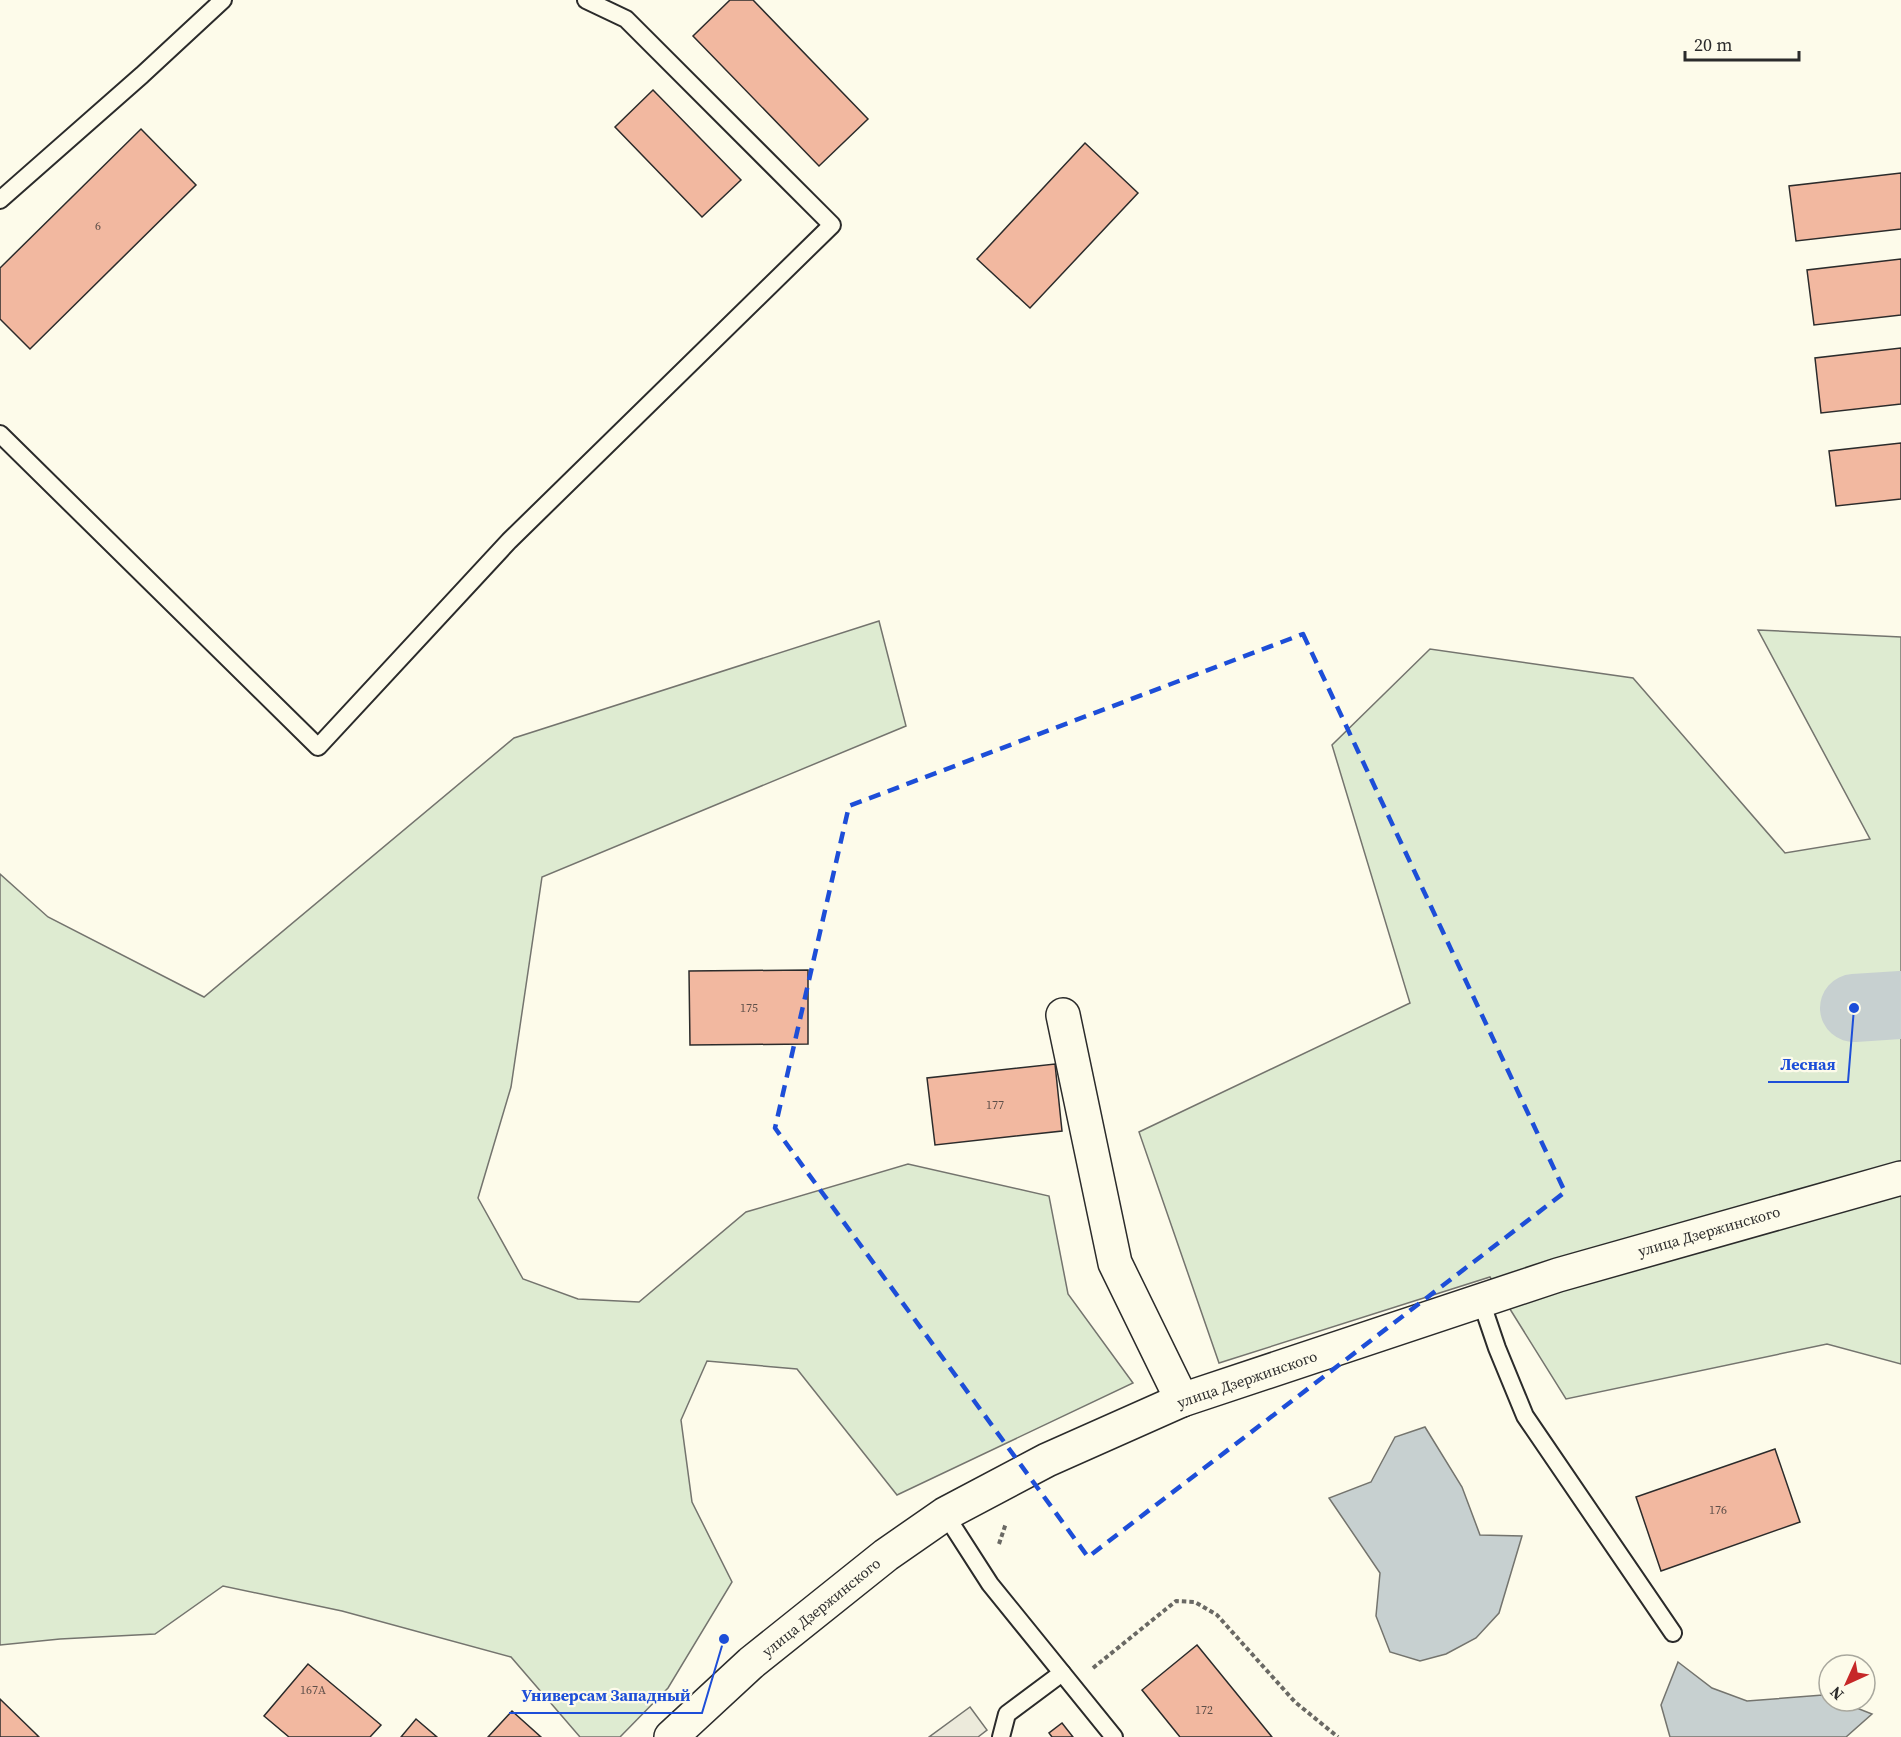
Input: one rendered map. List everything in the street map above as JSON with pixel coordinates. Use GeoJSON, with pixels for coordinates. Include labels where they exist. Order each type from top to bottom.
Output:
{"type":"FeatureCollection","features":[{"type":"Feature","properties":{"kind":"main road"},"geometry":{"type":"LineString","coordinates":[[1063,1015],[1115,1263],[1182,1400]]}},
{"type":"Feature","properties":{"kind":"main road","name":"улица Дзержинского"},"geometry":{"type":"LineString","coordinates":[[671,1737],[751,1663],[886,1555],[945,1514],[1047,1460],[1182,1400],[1558,1275],[1901,1178]]}},
{"type":"Feature","properties":{"kind":"lane"},"geometry":{"type":"LineString","coordinates":[[0,200],[223,0]]}},
{"type":"Feature","properties":{"kind":"lane"},"geometry":{"type":"LineString","coordinates":[[0,434],[318,747],[509,541],[832,225],[626,19],[586,0]]}},
{"type":"Feature","properties":{"kind":"lane"},"geometry":{"type":"LineString","coordinates":[[1481,1301],[1497,1348],[1525,1416],[1673,1634]]}},
{"type":"Feature","properties":{"kind":"lane"},"geometry":{"type":"LineString","coordinates":[[945,1514],[990,1584],[1114,1737]]}},
{"type":"Feature","properties":{"kind":"lane"},"geometry":{"type":"LineString","coordinates":[[1001,1737],[1007,1714],[1067,1679]]}},
{"type":"Feature","properties":{"kind":"path"},"geometry":{"type":"LineString","coordinates":[[999,1544],[1009,1518]]}},
{"type":"Feature","properties":{"kind":"path"},"geometry":{"type":"LineString","coordinates":[[1067,1679],[1176,1601],[1195,1602],[1217,1615],[1295,1702],[1338,1737]]}},
{"type":"Feature","properties":{"kind":"highlighted area"},"geometry":{"type":"Polygon","coordinates":[[[1303,634],[1565,1192],[1088,1557],[775,1128],[849,806],[1303,634]]]}},
{"type":"Feature","properties":{"kind":"green space"},"geometry":{"type":"Polygon","coordinates":[[[879,621],[906,726],[542,877],[511,1087],[478,1198],[523,1279],[578,1299],[639,1302],[746,1212],[908,1164],[1049,1196],[1068,1294],[1133,1383],[897,1495],[797,1369],[707,1361],[681,1420],[692,1502],[732,1582],[668,1688],[620,1737],[580,1737],[511,1657],[342,1611],[223,1586],[155,1634],[0,1645],[0,874],[48,917],[204,997],[514,738],[879,621]]]}},
{"type":"Feature","properties":{"kind":"green space"},"geometry":{"type":"Polygon","coordinates":[[[1758,630],[1901,637],[1901,1364],[1827,1344],[1566,1399],[1490,1277],[1219,1363],[1139,1132],[1410,1003],[1332,745],[1430,649],[1633,678],[1785,853],[1870,839],[1758,630]]]}},
{"type":"Feature","properties":{"kind":"shaded area"},"geometry":{"type":"Polygon","coordinates":[[[1425,1427],[1462,1487],[1480,1535],[1522,1536],[1499,1613],[1476,1638],[1446,1654],[1420,1661],[1390,1652],[1376,1616],[1380,1573],[1329,1498],[1371,1482],[1395,1437],[1425,1427]]]}},
{"type":"Feature","properties":{"kind":"shaded area"},"geometry":{"type":"Polygon","coordinates":[[[1678,1662],[1712,1688],[1747,1701],[1817,1695],[1817,1713],[1872,1714],[1846,1737],[1670,1737],[1661,1705],[1678,1662]]]}},
{"type":"Feature","properties":{"kind":"shaded area"},"geometry":{"type":"Polygon","coordinates":[[[970,1707],[987,1730],[978,1737],[929,1737],[970,1707]]]}},
{"type":"Feature","properties":{"kind":"building"},"geometry":{"type":"Polygon","coordinates":[[[730,0],[753,0],[868,119],[819,166],[693,36],[730,0]]]}},
{"type":"Feature","properties":{"kind":"building"},"geometry":{"type":"Polygon","coordinates":[[[653,90],[741,180],[702,217],[615,127],[653,90]]]}},
{"type":"Feature","properties":{"kind":"building"},"geometry":{"type":"Polygon","coordinates":[[[141,129],[196,185],[30,349],[0,319],[0,268],[141,129]]]}},
{"type":"Feature","properties":{"kind":"building"},"geometry":{"type":"Polygon","coordinates":[[[1085,143],[1138,193],[1030,308],[977,259],[1085,143]]]}},
{"type":"Feature","properties":{"kind":"building"},"geometry":{"type":"Polygon","coordinates":[[[1901,173],[1901,229],[1796,241],[1789,186],[1901,173]]]}},
{"type":"Feature","properties":{"kind":"building"},"geometry":{"type":"Polygon","coordinates":[[[1901,259],[1901,315],[1814,325],[1807,270],[1901,259]]]}},
{"type":"Feature","properties":{"kind":"building"},"geometry":{"type":"Polygon","coordinates":[[[1901,348],[1901,404],[1821,413],[1815,358],[1901,348]]]}},
{"type":"Feature","properties":{"kind":"building"},"geometry":{"type":"Polygon","coordinates":[[[1901,443],[1901,499],[1836,506],[1829,451],[1901,443]]]}},
{"type":"Feature","properties":{"kind":"building"},"geometry":{"type":"Polygon","coordinates":[[[808,970],[808,1044],[690,1045],[689,971],[808,970]]]}},
{"type":"Feature","properties":{"kind":"building"},"geometry":{"type":"Polygon","coordinates":[[[1055,1064],[1062,1131],[935,1145],[927,1078],[1055,1064]]]}},
{"type":"Feature","properties":{"kind":"building"},"geometry":{"type":"Polygon","coordinates":[[[1775,1449],[1800,1522],[1661,1571],[1636,1497],[1775,1449]]]}},
{"type":"Feature","properties":{"kind":"building"},"geometry":{"type":"Polygon","coordinates":[[[1197,1645],[1272,1737],[1180,1737],[1142,1690],[1197,1645]]]}},
{"type":"Feature","properties":{"kind":"building"},"geometry":{"type":"Polygon","coordinates":[[[308,1664],[381,1725],[370,1737],[289,1737],[264,1716],[308,1664]]]}},
{"type":"Feature","properties":{"kind":"building"},"geometry":{"type":"Polygon","coordinates":[[[0,1699],[35,1733],[39,1737],[0,1737],[0,1699]]]}},
{"type":"Feature","properties":{"kind":"building"},"geometry":{"type":"Polygon","coordinates":[[[512,1711],[541,1737],[488,1737],[512,1711]]]}},
{"type":"Feature","properties":{"kind":"building"},"geometry":{"type":"Polygon","coordinates":[[[416,1719],[437,1737],[401,1737],[416,1719]]]}},
{"type":"Feature","properties":{"kind":"building"},"geometry":{"type":"Polygon","coordinates":[[[1062,1723],[1073,1737],[1052,1737],[1049,1733],[1062,1723]]]}},
{"type":"Feature","properties":{"kind":"waterway"},"geometry":{"type":"LineString","coordinates":[[1854,1008],[1901,1005]]}},
{"type":"Feature","properties":{"kind":"place","name":"Лесная"},"geometry":{"type":"Point","coordinates":[1854,1008]}},
{"type":"Feature","properties":{"kind":"place","name":"Универсам Западный"},"geometry":{"type":"Point","coordinates":[724,1639]}}]}
